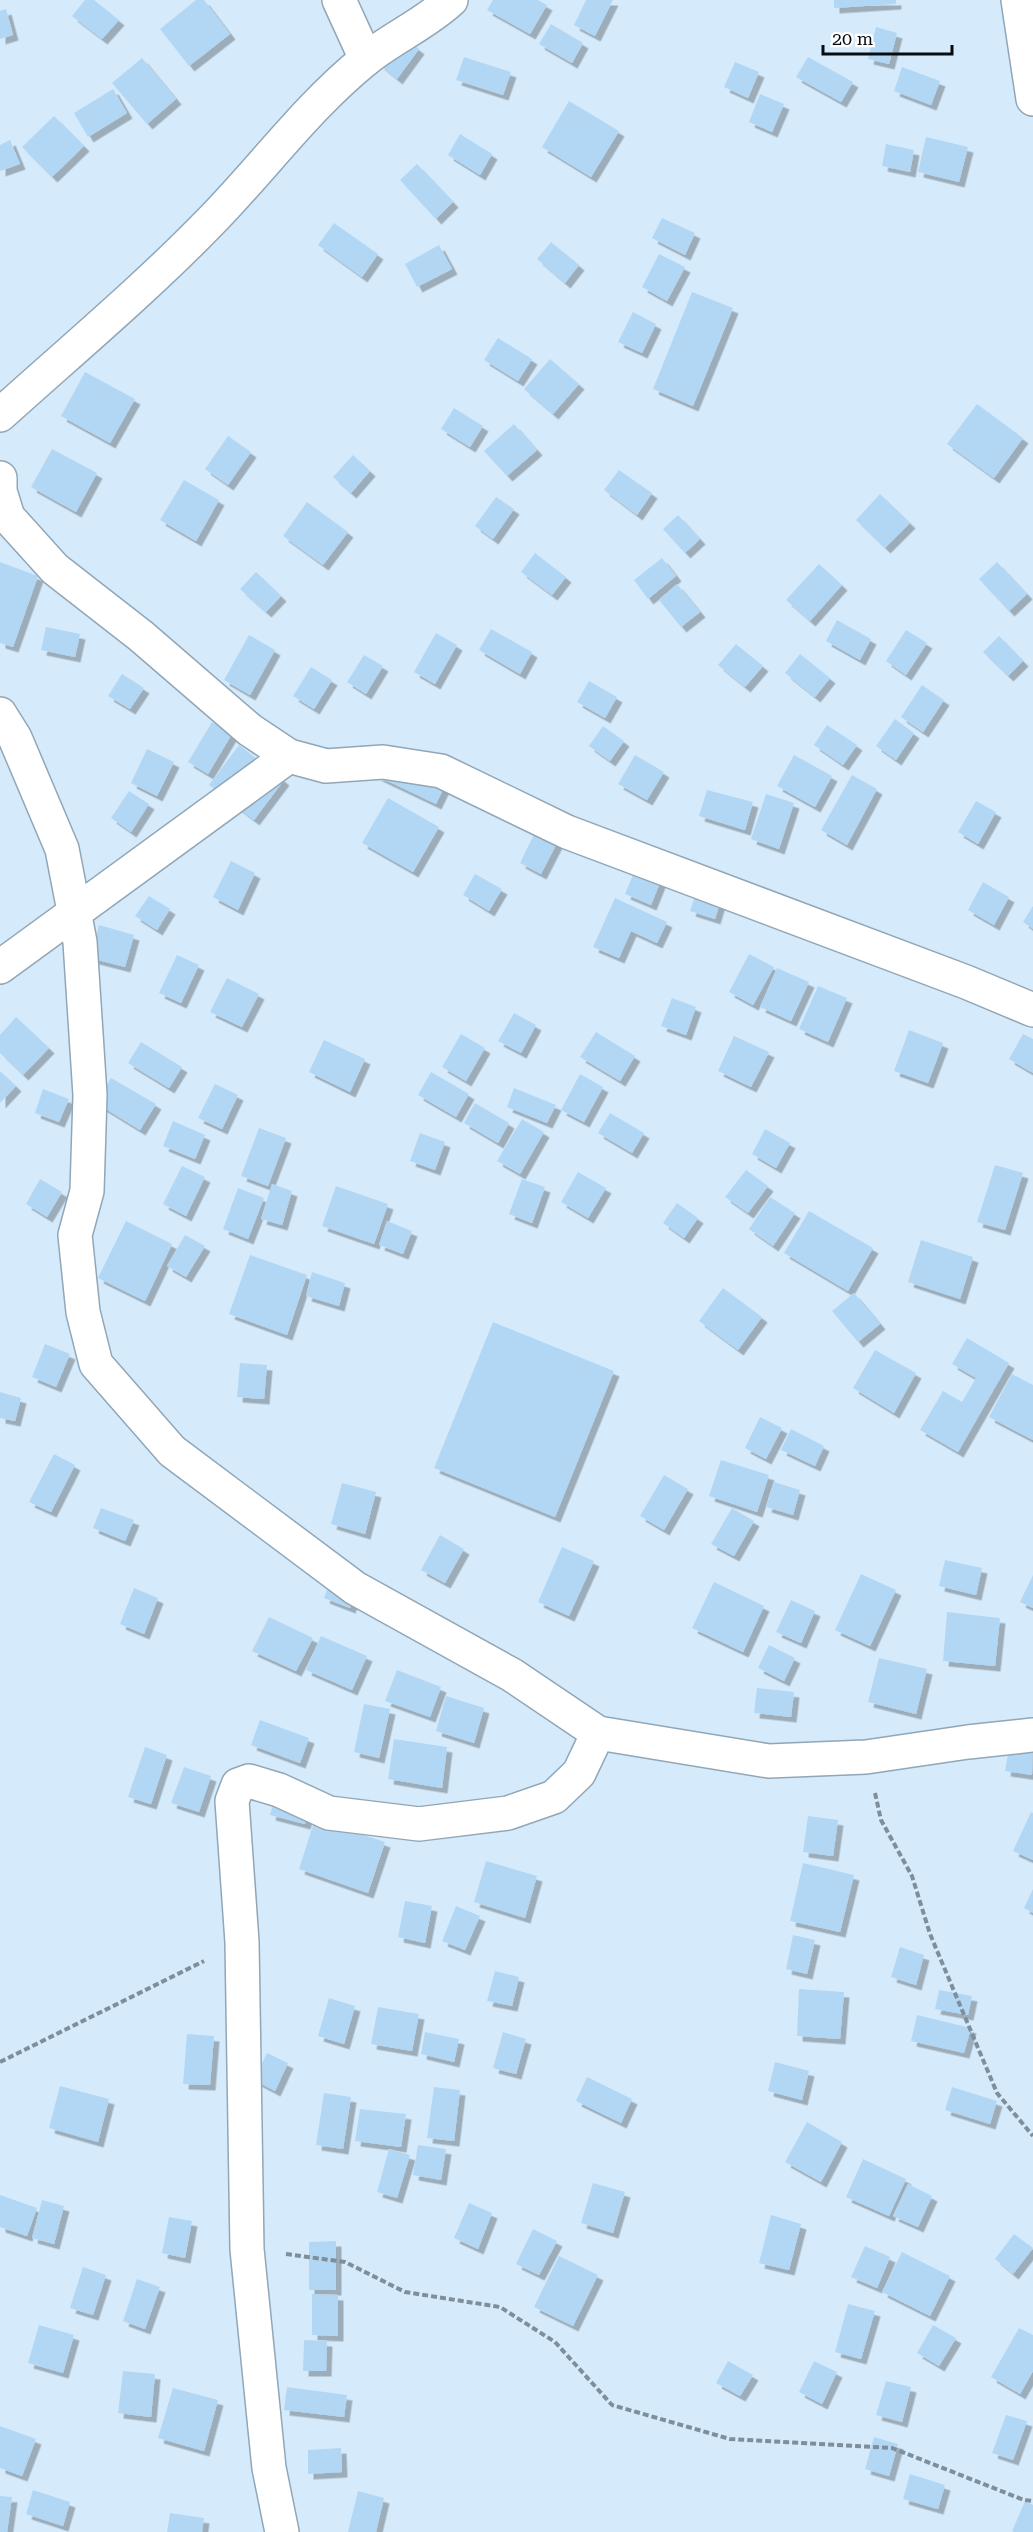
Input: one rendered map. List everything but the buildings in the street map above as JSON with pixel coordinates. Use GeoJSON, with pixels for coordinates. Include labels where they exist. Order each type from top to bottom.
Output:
{"type":"FeatureCollection","features":[{"type":"Feature","properties":{"kind":"street"},"geometry":{"type":"LineString","coordinates":[[339,0],[366,59]]}},
{"type":"Feature","properties":{"kind":"street"},"geometry":{"type":"LineString","coordinates":[[0,415],[212,221],[310,111],[366,59],[434,15],[451,0]]}},
{"type":"Feature","properties":{"kind":"street"},"geometry":{"type":"LineString","coordinates":[[1018,0],[1033,99]]}},
{"type":"Feature","properties":{"kind":"street"},"geometry":{"type":"LineString","coordinates":[[0,478],[0,491],[8,517],[55,569],[141,636],[250,730],[289,756],[326,766],[384,762],[441,771],[567,832],[966,982],[1033,1010]]}},
{"type":"Feature","properties":{"kind":"street"},"geometry":{"type":"LineString","coordinates":[[0,714],[15,738],[62,849],[80,942],[90,1095],[87,1191],[75,1235],[83,1312],[96,1364],[172,1451],[355,1588],[512,1675],[598,1733],[769,1761],[866,1757],[1033,1735]]}},
{"type":"Feature","properties":{"kind":"street"},"geometry":{"type":"LineString","coordinates":[[0,967],[289,756]]}},
{"type":"Feature","properties":{"kind":"street"},"geometry":{"type":"LineString","coordinates":[[282,2532],[269,2468],[247,2249],[242,1942],[232,1802],[238,1785],[249,1781],[259,1784],[329,1813],[419,1824],[508,1812],[554,1797],[579,1773],[598,1733]]}},
{"type":"Feature","properties":{"kind":"path"},"geometry":{"type":"LineString","coordinates":[[866,1757],[881,1820],[912,1876],[930,1934],[982,2059],[997,2093],[1033,2136]]}},
{"type":"Feature","properties":{"kind":"path"},"geometry":{"type":"LineString","coordinates":[[0,2062],[242,1942]]}},
{"type":"Feature","properties":{"kind":"path"},"geometry":{"type":"LineString","coordinates":[[247,2249],[345,2262],[405,2292],[500,2307],[555,2342],[612,2405],[730,2439],[892,2448],[1024,2500],[1033,2501]]}}]}
